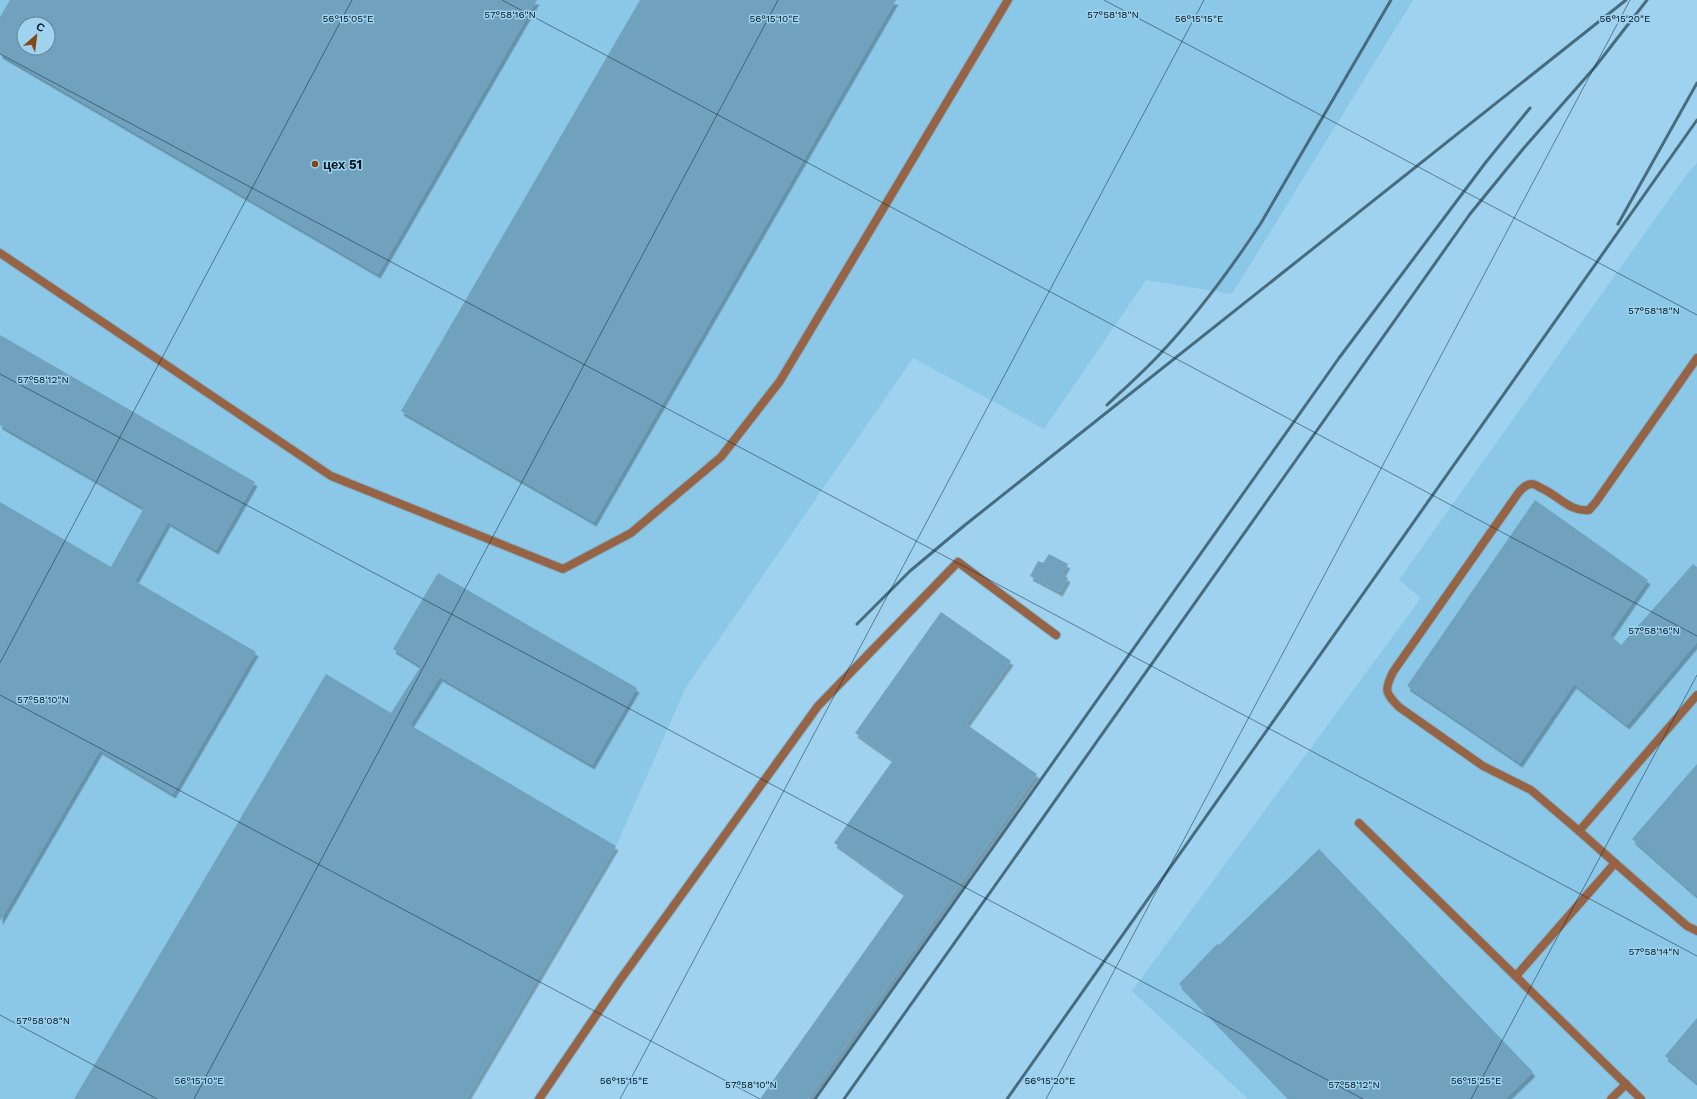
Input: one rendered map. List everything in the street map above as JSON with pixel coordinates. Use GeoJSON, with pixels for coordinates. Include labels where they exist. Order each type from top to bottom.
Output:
{"type":"FeatureCollection","features":[{"type":"Feature","properties":{"kind":"lane"},"geometry":{"type":"LineString","coordinates":[[0,253],[331,476],[563,569],[631,533],[721,457],[780,381],[1008,0]]}},
{"type":"Feature","properties":{"kind":"lane"},"geometry":{"type":"LineString","coordinates":[[1697,358],[1589,510],[1580,511],[1569,506],[1533,484],[1525,486],[1519,492],[1393,672],[1386,686],[1388,696],[1399,707],[1483,766],[1531,790],[1687,926],[1697,931]]}},
{"type":"Feature","properties":{"kind":"lane"},"geometry":{"type":"LineString","coordinates":[[539,1099],[620,980],[818,706],[958,562],[1056,635]]}},
{"type":"Feature","properties":{"kind":"lane"},"geometry":{"type":"LineString","coordinates":[[1579,831],[1697,695]]}},
{"type":"Feature","properties":{"kind":"lane"},"geometry":{"type":"LineString","coordinates":[[1359,823],[1641,1099]]}},
{"type":"Feature","properties":{"kind":"lane"},"geometry":{"type":"LineString","coordinates":[[1516,976],[1615,862]]}},
{"type":"Feature","properties":{"kind":"lane"},"geometry":{"type":"LineString","coordinates":[[1611,1099],[1626,1084]]}},
{"type":"Feature","properties":{"kind":"shaded area"},"geometry":{"type":"Polygon","coordinates":[[[0,0],[1413,0],[1232,294],[1146,280],[1044,429],[913,358],[686,687],[616,846],[466,1099],[0,1099],[0,0]]]}},
{"type":"Feature","properties":{"kind":"shaded area"},"geometry":{"type":"Polygon","coordinates":[[[1697,163],[1697,1099],[1248,1099],[1132,991],[1421,598],[1399,580],[1684,178],[1697,163]]]}},
{"type":"Feature","properties":{"kind":"building","name":"цех 51"},"geometry":{"type":"Polygon","coordinates":[[[10,0],[537,0],[378,274],[0,54],[0,17],[10,0]]]}},
{"type":"Feature","properties":{"kind":"building"},"geometry":{"type":"Polygon","coordinates":[[[640,0],[896,0],[594,522],[401,411],[640,0]]]}},
{"type":"Feature","properties":{"kind":"building"},"geometry":{"type":"Polygon","coordinates":[[[0,335],[255,482],[216,550],[168,522],[135,581],[256,652],[173,794],[100,750],[0,921],[0,502],[111,567],[144,508],[0,425],[0,335]]]}},
{"type":"Feature","properties":{"kind":"building"},"geometry":{"type":"Polygon","coordinates":[[[1535,500],[1648,580],[1610,635],[1621,645],[1693,564],[1697,567],[1697,642],[1627,725],[1574,684],[1520,763],[1407,686],[1535,500]]]}},
{"type":"Feature","properties":{"kind":"building"},"geometry":{"type":"Polygon","coordinates":[[[1049,554],[1068,564],[1062,574],[1068,578],[1060,592],[1030,576],[1038,561],[1043,563],[1049,554]]]}},
{"type":"Feature","properties":{"kind":"building"},"geometry":{"type":"Polygon","coordinates":[[[438,573],[637,688],[592,765],[440,677],[410,725],[616,846],[466,1099],[74,1099],[326,674],[391,713],[421,666],[393,649],[438,573]]]}},
{"type":"Feature","properties":{"kind":"building"},"geometry":{"type":"Polygon","coordinates":[[[941,612],[1011,661],[966,724],[1037,774],[808,1099],[760,1099],[905,894],[834,843],[893,760],[855,733],[941,612]]]}},
{"type":"Feature","properties":{"kind":"building"},"geometry":{"type":"Polygon","coordinates":[[[1697,764],[1697,896],[1632,839],[1697,764]]]}},
{"type":"Feature","properties":{"kind":"building"},"geometry":{"type":"Polygon","coordinates":[[[1319,849],[1533,1072],[1505,1099],[1290,1099],[1179,984],[1217,944],[1219,945],[1319,849]]]}},
{"type":"Feature","properties":{"kind":"building"},"geometry":{"type":"Polygon","coordinates":[[[1697,1018],[1697,1083],[1665,1056],[1697,1018]]]}},
{"type":"Feature","properties":{"kind":"railway"},"geometry":{"type":"LineString","coordinates":[[1107,405],[1146,369],[1172,340],[1200,308],[1237,258],[1261,223],[1391,0]]}},
{"type":"Feature","properties":{"kind":"railway"},"geometry":{"type":"LineString","coordinates":[[857,624],[910,571],[965,525],[1626,0]]}},
{"type":"Feature","properties":{"kind":"railway"},"geometry":{"type":"LineString","coordinates":[[844,1099],[1470,214],[1523,149],[1595,67],[1647,0]]}},
{"type":"Feature","properties":{"kind":"railway"},"geometry":{"type":"LineString","coordinates":[[1618,224],[1697,83]]}},
{"type":"Feature","properties":{"kind":"railway"},"geometry":{"type":"LineString","coordinates":[[815,1099],[1339,358],[1486,162],[1530,108]]}},
{"type":"Feature","properties":{"kind":"railway"},"geometry":{"type":"LineString","coordinates":[[1007,1099],[1697,120]]}},
{"type":"Feature","properties":{"kind":"place","name":"цех 51"},"geometry":{"type":"Point","coordinates":[315,164]}}]}
